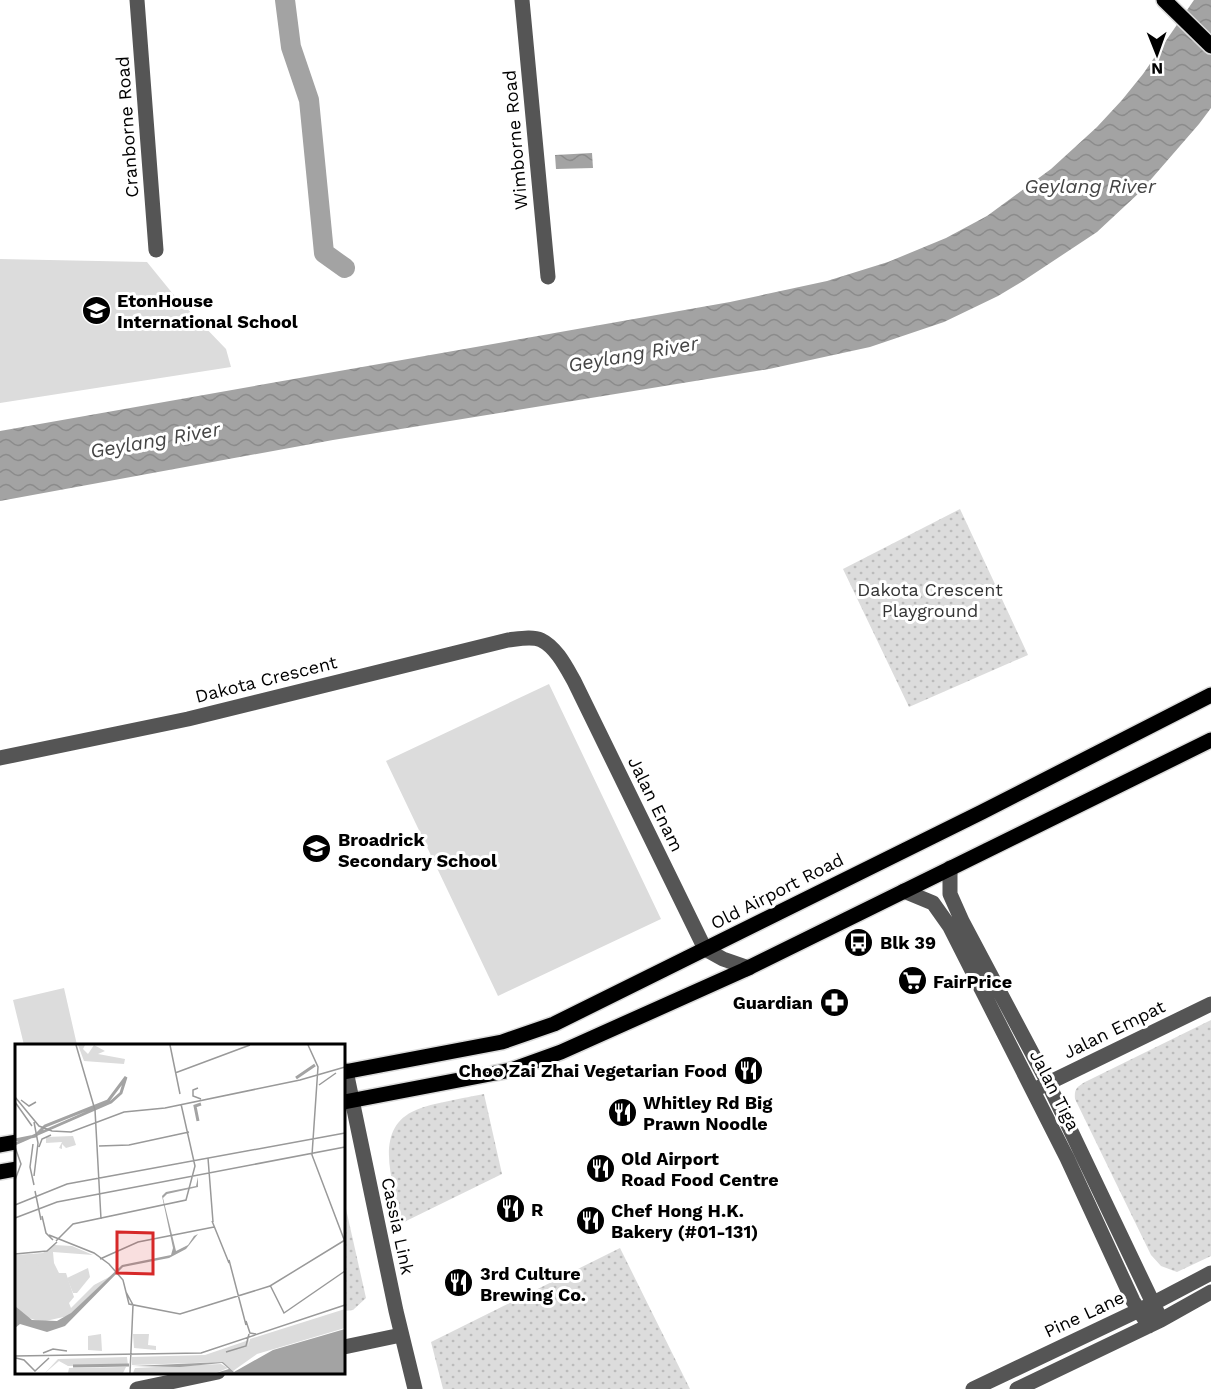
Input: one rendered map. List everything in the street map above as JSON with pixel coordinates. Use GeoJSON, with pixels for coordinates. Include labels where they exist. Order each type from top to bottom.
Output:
{"type":"FeatureCollection","features":[{"type":"Feature","properties":{"kind":"main road"},"geometry":{"type":"LineString","coordinates":[[1164,0],[1211,46]]}},
{"type":"Feature","properties":{"kind":"main road","name":"Old Airport Road"},"geometry":{"type":"LineString","coordinates":[[345,1071],[502,1042],[529,1034],[705,949],[1211,695]]}},
{"type":"Feature","properties":{"kind":"main road"},"geometry":{"type":"LineString","coordinates":[[348,1101],[511,1070],[561,1052],[748,968],[1211,740]]}},
{"type":"Feature","properties":{"kind":"main road"},"geometry":{"type":"LineString","coordinates":[[0,1145],[15,1142]]}},
{"type":"Feature","properties":{"kind":"main road"},"geometry":{"type":"LineString","coordinates":[[0,1172],[15,1169]]}},
{"type":"Feature","properties":{"kind":"street","name":"Cranborne Road"},"geometry":{"type":"LineString","coordinates":[[137,0],[156,250]]}},
{"type":"Feature","properties":{"kind":"street","name":"Wimborne Road"},"geometry":{"type":"LineString","coordinates":[[522,0],[548,277]]}},
{"type":"Feature","properties":{"kind":"street","name":"Dakota Crescent"},"geometry":{"type":"LineString","coordinates":[[0,758],[188,719],[508,640],[526,638],[541,640]]}},
{"type":"Feature","properties":{"kind":"street","name":"Jalan Enam"},"geometry":{"type":"LineString","coordinates":[[541,640],[559,656],[574,681],[705,949]]}},
{"type":"Feature","properties":{"kind":"street","name":"Jalan Tiga"},"geometry":{"type":"LineString","coordinates":[[950,868],[950,894],[962,921],[1041,1087],[1133,1300],[1146,1307],[1155,1323]]}},
{"type":"Feature","properties":{"kind":"street","name":"Jalan Tiga"},"geometry":{"type":"LineString","coordinates":[[904,891],[933,903],[950,927],[1041,1087]]}},
{"type":"Feature","properties":{"kind":"street"},"geometry":{"type":"LineString","coordinates":[[705,949],[723,959],[748,968]]}},
{"type":"Feature","properties":{"kind":"street","name":"Jalan Empat"},"geometry":{"type":"LineString","coordinates":[[1041,1087],[1211,1004]]}},
{"type":"Feature","properties":{"kind":"street","name":"Cassia Link"},"geometry":{"type":"LineString","coordinates":[[345,1071],[348,1101],[415,1389]]}},
{"type":"Feature","properties":{"kind":"street","name":"Pine Lane"},"geometry":{"type":"LineString","coordinates":[[973,1389],[1146,1307],[1211,1273]]}},
{"type":"Feature","properties":{"kind":"street"},"geometry":{"type":"LineString","coordinates":[[1017,1389],[1155,1323],[1211,1292]]}},
{"type":"Feature","properties":{"kind":"street"},"geometry":{"type":"LineString","coordinates":[[345,1347],[401,1335]]}},
{"type":"Feature","properties":{"kind":"street"},"geometry":{"type":"LineString","coordinates":[[137,1389],[208,1374]]}},
{"type":"Feature","properties":{"kind":"green space","name":"EtonHouse International School"},"geometry":{"type":"Polygon","coordinates":[[[0,259],[147,262],[173,294],[226,349],[231,367],[0,403],[0,259]]]}},
{"type":"Feature","properties":{"kind":"green space","name":"Dakota Crescent Playground"},"geometry":{"type":"Polygon","coordinates":[[[960,509],[1028,655],[909,707],[843,569],[960,509]]]}},
{"type":"Feature","properties":{"kind":"green space"},"geometry":{"type":"Polygon","coordinates":[[[549,684],[661,919],[498,996],[386,761],[549,684]]]}},
{"type":"Feature","properties":{"kind":"green space"},"geometry":{"type":"Polygon","coordinates":[[[64,988],[77,1044],[24,1044],[13,1000],[64,988]]]}},
{"type":"Feature","properties":{"kind":"green space"},"geometry":{"type":"Polygon","coordinates":[[[1211,1020],[1211,1256],[1177,1272],[1161,1266],[1151,1255],[1075,1099],[1075,1093],[1078,1087],[1085,1082],[1211,1020]]]}},
{"type":"Feature","properties":{"kind":"green space"},"geometry":{"type":"Polygon","coordinates":[[[484,1094],[502,1174],[402,1223],[389,1160],[393,1131],[402,1119],[423,1107],[484,1094]]]}},
{"type":"Feature","properties":{"kind":"green space"},"geometry":{"type":"Polygon","coordinates":[[[345,1204],[366,1298],[353,1310],[345,1311],[345,1204]]]}},
{"type":"Feature","properties":{"kind":"green space"},"geometry":{"type":"Polygon","coordinates":[[[620,1248],[690,1389],[443,1389],[431,1342],[620,1248]]]}},
{"type":"Feature","properties":{"kind":"water","name":"Geylang River"},"geometry":{"type":"Polygon","coordinates":[[[1194,0],[1211,0],[1211,108],[1199,124],[1140,192],[1097,232],[998,296],[944,322],[870,347],[769,369],[333,440],[0,501],[0,431],[730,302],[827,281],[888,262],[946,238],[987,216],[1051,169],[1097,127],[1143,74],[1194,0]]]}},
{"type":"Feature","properties":{"kind":"water"},"geometry":{"type":"Polygon","coordinates":[[[592,153],[593,168],[556,169],[555,155],[592,153]]]}},
{"type":"Feature","properties":{"kind":"waterway"},"geometry":{"type":"LineString","coordinates":[[285,0],[291,47],[309,100],[324,253],[345,268]]}},
{"type":"Feature","properties":{"kind":"place","name":"EtonHouse International School"},"geometry":{"type":"Point","coordinates":[96,310]}},
{"type":"Feature","properties":{"kind":"place","name":"Broadrick Secondary School"},"geometry":{"type":"Point","coordinates":[317,849]}},
{"type":"Feature","properties":{"kind":"place","name":"Blk 39"},"geometry":{"type":"Point","coordinates":[859,942]}},
{"type":"Feature","properties":{"kind":"place","name":"FairPrice"},"geometry":{"type":"Point","coordinates":[912,981]}},
{"type":"Feature","properties":{"kind":"place","name":"Guardian"},"geometry":{"type":"Point","coordinates":[834,1002]}},
{"type":"Feature","properties":{"kind":"place","name":"Choo Zai Zhai Vegetarian Food"},"geometry":{"type":"Point","coordinates":[748,1070]}},
{"type":"Feature","properties":{"kind":"place","name":"Whitley Rd Big Prawn Noodle"},"geometry":{"type":"Point","coordinates":[622,1112]}},
{"type":"Feature","properties":{"kind":"place","name":"Old Airport Road Food Centre"},"geometry":{"type":"Point","coordinates":[600,1168]}},
{"type":"Feature","properties":{"kind":"place","name":"R"},"geometry":{"type":"Point","coordinates":[510,1209]}},
{"type":"Feature","properties":{"kind":"place","name":"Chef Hong H.K. Bakery (#01-131)"},"geometry":{"type":"Point","coordinates":[590,1220]}},
{"type":"Feature","properties":{"kind":"place","name":"3rd Culture Brewing Co."},"geometry":{"type":"Point","coordinates":[459,1283]}}]}
